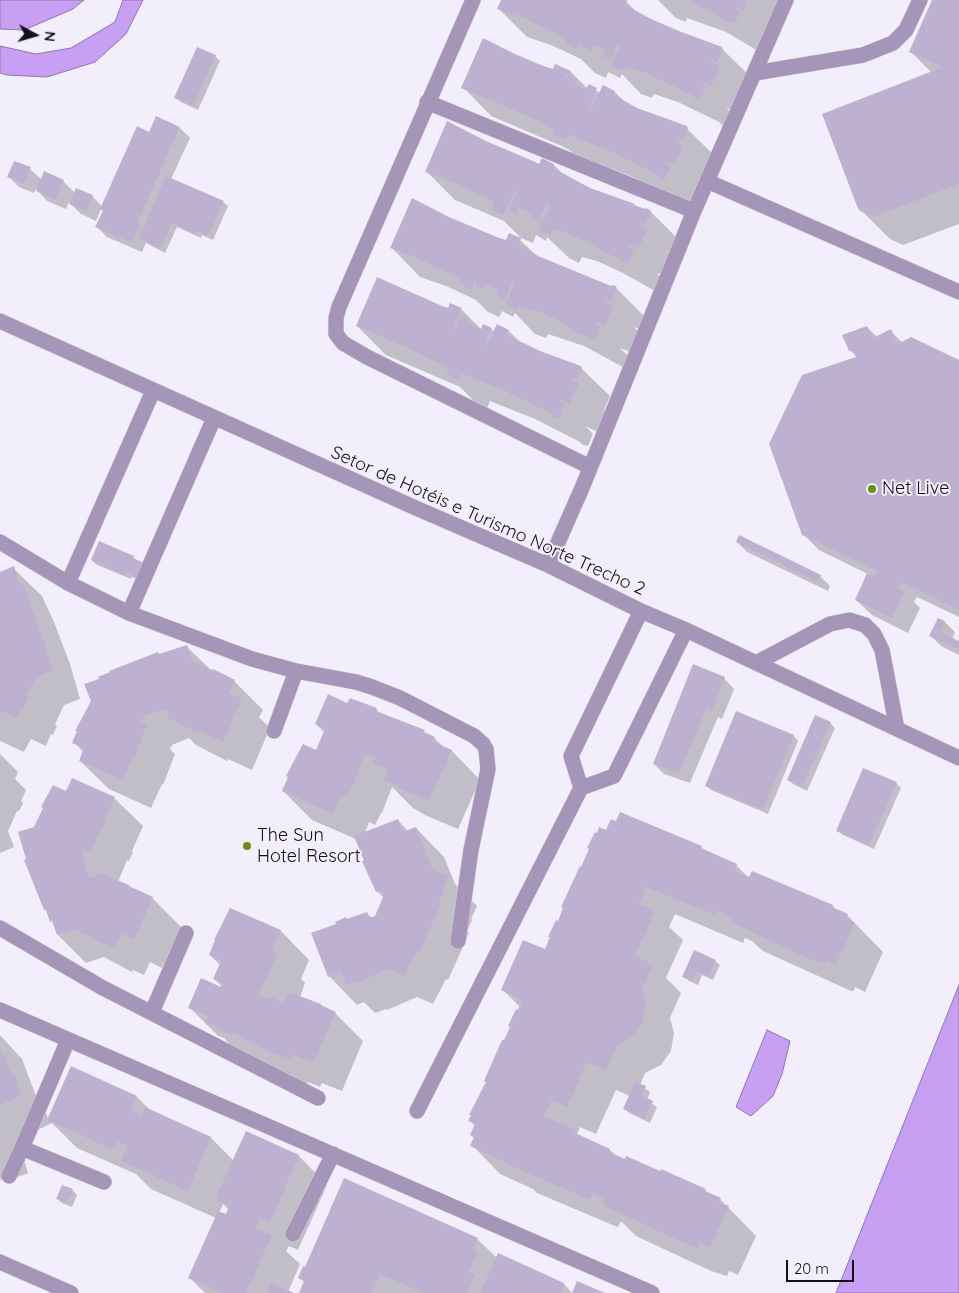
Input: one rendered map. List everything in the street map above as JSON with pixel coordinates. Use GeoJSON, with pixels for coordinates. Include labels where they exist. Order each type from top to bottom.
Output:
{"type":"FeatureCollection","features":[{"type":"Feature","properties":{"kind":"lane"},"geometry":{"type":"LineString","coordinates":[[473,0],[339,307],[336,334],[343,343],[367,357],[590,468]]}},
{"type":"Feature","properties":{"kind":"lane"},"geometry":{"type":"LineString","coordinates":[[548,565],[590,468],[694,211],[786,0]]}},
{"type":"Feature","properties":{"kind":"lane"},"geometry":{"type":"LineString","coordinates":[[755,73],[863,55],[893,43],[906,30],[920,0]]}},
{"type":"Feature","properties":{"kind":"lane"},"geometry":{"type":"LineString","coordinates":[[427,102],[694,211]]}},
{"type":"Feature","properties":{"kind":"lane"},"geometry":{"type":"LineString","coordinates":[[707,181],[959,292]]}},
{"type":"Feature","properties":{"kind":"lane","name":"Setor de Hotéis e Turismo Norte Trecho 2"},"geometry":{"type":"LineString","coordinates":[[0,321],[418,509],[548,565],[641,611],[686,630],[959,758]]}},
{"type":"Feature","properties":{"kind":"lane"},"geometry":{"type":"LineString","coordinates":[[68,583],[153,391]]}},
{"type":"Feature","properties":{"kind":"lane"},"geometry":{"type":"LineString","coordinates":[[129,612],[214,418]]}},
{"type":"Feature","properties":{"kind":"lane"},"geometry":{"type":"LineString","coordinates":[[0,542],[68,583],[129,612],[252,659],[296,671],[356,682],[392,695],[474,736],[486,749],[488,769],[471,850],[458,941]]}},
{"type":"Feature","properties":{"kind":"lane"},"geometry":{"type":"LineString","coordinates":[[581,788],[571,756],[641,611]]}},
{"type":"Feature","properties":{"kind":"lane"},"geometry":{"type":"LineString","coordinates":[[756,663],[830,624],[849,620],[865,626],[874,634],[882,650],[897,729]]}},
{"type":"Feature","properties":{"kind":"lane"},"geometry":{"type":"LineString","coordinates":[[417,1111],[581,788],[614,776],[686,630]]}},
{"type":"Feature","properties":{"kind":"lane"},"geometry":{"type":"LineString","coordinates":[[274,731],[296,671]]}},
{"type":"Feature","properties":{"kind":"lane"},"geometry":{"type":"LineString","coordinates":[[0,928],[103,988],[318,1098]]}},
{"type":"Feature","properties":{"kind":"lane"},"geometry":{"type":"LineString","coordinates":[[152,1012],[186,934]]}},
{"type":"Feature","properties":{"kind":"lane"},"geometry":{"type":"LineString","coordinates":[[0,1010],[652,1293]]}},
{"type":"Feature","properties":{"kind":"lane"},"geometry":{"type":"LineString","coordinates":[[9,1176],[68,1040]]}},
{"type":"Feature","properties":{"kind":"lane"},"geometry":{"type":"LineString","coordinates":[[22,1148],[104,1182]]}},
{"type":"Feature","properties":{"kind":"lane"},"geometry":{"type":"LineString","coordinates":[[293,1234],[333,1154]]}},
{"type":"Feature","properties":{"kind":"lane"},"geometry":{"type":"LineString","coordinates":[[0,1262],[71,1293]]}},
{"type":"Feature","properties":{"kind":"shaded area"},"geometry":{"type":"Polygon","coordinates":[[[0,0],[84,0],[73,9],[24,30],[0,29],[0,0]]]}},
{"type":"Feature","properties":{"kind":"shaded area"},"geometry":{"type":"Polygon","coordinates":[[[123,0],[143,0],[126,34],[95,62],[47,77],[0,73],[0,46],[36,54],[71,48],[115,22],[123,0]]]}},
{"type":"Feature","properties":{"kind":"shaded area"},"geometry":{"type":"Polygon","coordinates":[[[959,985],[959,1293],[836,1293],[959,985]]]}},
{"type":"Feature","properties":{"kind":"shaded area"},"geometry":{"type":"Polygon","coordinates":[[[767,1030],[790,1041],[782,1074],[773,1096],[751,1116],[736,1107],[767,1030]]]}},
{"type":"Feature","properties":{"kind":"building"},"geometry":{"type":"Polygon","coordinates":[[[501,0],[627,0],[625,5],[651,19],[722,47],[723,50],[717,63],[712,60],[711,62],[720,66],[711,86],[702,82],[706,86],[701,99],[694,99],[695,97],[648,74],[625,66],[623,71],[611,66],[621,43],[618,42],[611,59],[602,56],[605,49],[594,45],[592,51],[580,46],[582,40],[577,50],[565,44],[567,39],[521,17],[497,9],[501,0]]]}},
{"type":"Feature","properties":{"kind":"building"},"geometry":{"type":"Polygon","coordinates":[[[688,0],[748,0],[744,10],[736,6],[735,8],[741,10],[733,24],[688,0]]]}},
{"type":"Feature","properties":{"kind":"building"},"geometry":{"type":"Polygon","coordinates":[[[932,0],[959,0],[959,184],[874,217],[860,211],[857,206],[822,114],[943,67],[909,52],[932,0]]]}},
{"type":"Feature","properties":{"kind":"building"},"geometry":{"type":"Polygon","coordinates":[[[483,38],[543,66],[553,69],[555,64],[571,71],[569,75],[566,73],[564,79],[566,80],[568,75],[577,79],[575,85],[586,89],[589,84],[597,88],[590,106],[592,107],[603,85],[615,91],[614,95],[637,108],[687,126],[688,129],[682,142],[677,139],[676,141],[684,145],[675,165],[667,162],[666,164],[671,166],[665,179],[659,178],[660,176],[616,154],[587,142],[568,135],[565,140],[552,134],[554,129],[534,119],[461,88],[483,38]]]}},
{"type":"Feature","properties":{"kind":"building"},"geometry":{"type":"Polygon","coordinates":[[[197,47],[216,55],[193,106],[174,98],[197,47]]]}},
{"type":"Feature","properties":{"kind":"building"},"geometry":{"type":"Polygon","coordinates":[[[156,116],[180,127],[137,223],[140,224],[132,243],[95,227],[103,211],[100,209],[137,126],[149,132],[156,116]]]}},
{"type":"Feature","properties":{"kind":"building"},"geometry":{"type":"Polygon","coordinates":[[[447,121],[486,141],[539,164],[542,158],[554,164],[553,168],[590,188],[650,210],[651,212],[645,225],[640,223],[639,225],[648,229],[638,249],[630,245],[629,247],[634,250],[629,262],[622,262],[623,260],[567,233],[553,229],[551,235],[539,230],[541,224],[539,223],[542,218],[544,219],[550,206],[546,204],[538,222],[530,218],[532,213],[519,208],[517,213],[509,210],[517,192],[514,191],[504,215],[491,210],[494,202],[455,183],[425,172],[447,121]]]}},
{"type":"Feature","properties":{"kind":"building"},"geometry":{"type":"Polygon","coordinates":[[[14,161],[31,167],[24,184],[7,177],[14,161]]]}},
{"type":"Feature","properties":{"kind":"building"},"geometry":{"type":"Polygon","coordinates":[[[44,171],[64,180],[56,200],[36,191],[44,171]]]}},
{"type":"Feature","properties":{"kind":"building"},"geometry":{"type":"Polygon","coordinates":[[[166,176],[224,201],[208,236],[197,231],[196,234],[172,223],[160,249],[139,238],[166,176]]]}},
{"type":"Feature","properties":{"kind":"building"},"geometry":{"type":"Polygon","coordinates":[[[76,188],[93,195],[86,211],[69,204],[76,188]]]}},
{"type":"Feature","properties":{"kind":"building"},"geometry":{"type":"Polygon","coordinates":[[[412,198],[449,217],[499,238],[506,240],[509,233],[521,238],[519,245],[538,256],[611,286],[616,286],[617,289],[611,302],[606,299],[605,302],[614,305],[605,326],[596,322],[595,324],[600,326],[593,340],[543,313],[519,306],[517,310],[505,306],[514,283],[512,282],[505,299],[496,295],[498,290],[486,285],[484,290],[475,286],[477,281],[475,280],[471,290],[459,284],[461,279],[390,248],[412,198]]]}},
{"type":"Feature","properties":{"kind":"building"},"geometry":{"type":"Polygon","coordinates":[[[377,277],[442,306],[448,308],[450,303],[462,308],[453,330],[461,316],[470,320],[468,324],[481,329],[483,324],[492,328],[484,345],[486,346],[497,324],[509,330],[507,335],[540,351],[581,366],[582,368],[576,380],[571,378],[571,380],[579,383],[569,404],[561,400],[560,402],[565,404],[560,418],[553,417],[554,415],[505,391],[471,377],[461,374],[458,380],[446,375],[449,368],[356,326],[377,277]]]}},
{"type":"Feature","properties":{"kind":"building","name":"Net Live"},"geometry":{"type":"Polygon","coordinates":[[[867,326],[873,338],[891,329],[898,344],[911,337],[959,360],[959,610],[901,582],[898,588],[905,592],[892,618],[855,600],[867,573],[874,577],[877,571],[802,535],[769,444],[802,375],[856,357],[852,350],[849,351],[842,335],[867,326]]]}},
{"type":"Feature","properties":{"kind":"building"},"geometry":{"type":"Polygon","coordinates":[[[739,535],[821,575],[817,582],[736,542],[739,535]]]}},
{"type":"Feature","properties":{"kind":"building"},"geometry":{"type":"Polygon","coordinates":[[[99,541],[134,556],[133,558],[148,565],[142,580],[127,573],[126,576],[91,560],[99,541]]]}},
{"type":"Feature","properties":{"kind":"building"},"geometry":{"type":"Polygon","coordinates":[[[14,566],[19,582],[21,581],[26,592],[53,670],[36,677],[24,707],[22,706],[17,718],[2,711],[0,716],[0,572],[14,566]]]}},
{"type":"Feature","properties":{"kind":"building"},"geometry":{"type":"Polygon","coordinates":[[[938,618],[945,621],[940,632],[959,641],[959,650],[929,636],[938,618]]]}},
{"type":"Feature","properties":{"kind":"building"},"geometry":{"type":"Polygon","coordinates":[[[187,645],[193,662],[235,680],[229,693],[242,699],[223,742],[199,731],[198,733],[166,717],[169,711],[165,709],[144,716],[141,722],[147,725],[135,757],[133,756],[123,780],[79,761],[84,748],[72,743],[77,731],[75,731],[91,701],[84,684],[99,679],[98,677],[109,671],[158,652],[159,654],[187,645]]]}},
{"type":"Feature","properties":{"kind":"building"},"geometry":{"type":"Polygon","coordinates":[[[693,664],[725,677],[712,710],[707,708],[679,773],[653,764],[693,664]]]}},
{"type":"Feature","properties":{"kind":"building"},"geometry":{"type":"Polygon","coordinates":[[[328,694],[347,703],[350,698],[377,708],[376,711],[425,730],[424,732],[435,737],[433,742],[452,750],[429,801],[383,780],[388,769],[373,763],[375,758],[365,754],[353,786],[347,797],[341,795],[333,814],[282,791],[288,777],[286,776],[303,744],[316,750],[325,729],[315,724],[328,694]]]}},
{"type":"Feature","properties":{"kind":"building"},"geometry":{"type":"Polygon","coordinates":[[[736,711],[794,735],[763,810],[705,786],[736,711]]]}},
{"type":"Feature","properties":{"kind":"building"},"geometry":{"type":"Polygon","coordinates":[[[815,715],[831,722],[802,787],[787,780],[815,715]]]}},
{"type":"Feature","properties":{"kind":"building"},"geometry":{"type":"Polygon","coordinates":[[[863,768],[897,782],[869,845],[836,831],[863,768]]]}},
{"type":"Feature","properties":{"kind":"building"},"geometry":{"type":"Polygon","coordinates":[[[72,778],[115,797],[90,853],[84,850],[82,855],[88,876],[95,878],[97,872],[153,897],[134,940],[121,934],[115,948],[74,929],[57,935],[52,921],[50,922],[46,910],[44,910],[24,860],[26,859],[18,832],[34,827],[43,808],[41,807],[53,785],[66,791],[72,778]]]}},
{"type":"Feature","properties":{"kind":"building"},"geometry":{"type":"Polygon","coordinates":[[[620,812],[702,846],[701,848],[737,864],[735,871],[749,877],[752,871],[833,905],[832,907],[848,914],[846,918],[855,923],[836,964],[827,960],[825,963],[809,959],[733,923],[733,918],[717,910],[715,915],[646,887],[639,904],[655,911],[635,956],[653,964],[642,989],[646,1004],[643,1022],[632,1037],[617,1045],[606,1071],[587,1062],[567,1107],[552,1100],[544,1116],[576,1130],[575,1133],[610,1149],[609,1152],[625,1159],[626,1156],[660,1171],[661,1169],[706,1189],[705,1191],[721,1198],[719,1202],[729,1206],[710,1248],[700,1243],[698,1248],[682,1242],[606,1207],[603,1205],[605,1199],[592,1193],[590,1199],[585,1198],[470,1146],[474,1137],[470,1135],[475,1124],[468,1121],[471,1115],[469,1115],[486,1082],[484,1081],[502,1040],[504,1040],[510,1027],[508,1026],[522,1000],[501,990],[523,940],[545,949],[550,937],[548,937],[556,920],[558,921],[563,908],[561,907],[581,867],[595,832],[597,833],[599,827],[606,830],[611,819],[616,821],[620,812]]]}},
{"type":"Feature","properties":{"kind":"building"},"geometry":{"type":"Polygon","coordinates":[[[398,819],[403,832],[416,827],[433,869],[449,876],[439,903],[441,904],[419,953],[417,952],[404,976],[388,969],[358,983],[357,981],[346,985],[341,972],[328,977],[311,933],[336,924],[335,922],[346,917],[347,919],[367,912],[369,918],[375,916],[384,895],[382,890],[376,892],[362,861],[364,861],[354,836],[398,819]]]}},
{"type":"Feature","properties":{"kind":"building"},"geometry":{"type":"Polygon","coordinates":[[[230,908],[281,930],[272,951],[277,953],[273,965],[258,995],[267,999],[269,996],[284,1003],[289,992],[336,1012],[313,1063],[293,1055],[291,1059],[278,1056],[233,1033],[232,1035],[216,1029],[217,1027],[205,1022],[208,1016],[188,1008],[201,978],[221,987],[222,983],[213,979],[221,961],[209,955],[214,940],[230,908]]]}},
{"type":"Feature","properties":{"kind":"building"},"geometry":{"type":"Polygon","coordinates":[[[694,950],[716,960],[708,976],[697,971],[693,981],[682,977],[694,950]]]}},
{"type":"Feature","properties":{"kind":"building"},"geometry":{"type":"Polygon","coordinates":[[[0,1046],[22,1095],[0,1105],[0,1046]]]}},
{"type":"Feature","properties":{"kind":"building"},"geometry":{"type":"Polygon","coordinates":[[[71,1066],[137,1096],[131,1111],[141,1116],[145,1107],[211,1137],[188,1191],[121,1161],[128,1144],[126,1146],[119,1143],[118,1140],[114,1150],[47,1120],[71,1066]]]}},
{"type":"Feature","properties":{"kind":"building"},"geometry":{"type":"Polygon","coordinates":[[[635,1082],[646,1086],[642,1096],[653,1101],[645,1119],[623,1109],[635,1082]]]}},
{"type":"Feature","properties":{"kind":"building"},"geometry":{"type":"Polygon","coordinates":[[[246,1131],[299,1155],[270,1223],[260,1218],[256,1228],[272,1235],[246,1293],[222,1293],[188,1278],[218,1211],[226,1214],[229,1206],[232,1207],[215,1199],[246,1131]]]}},
{"type":"Feature","properties":{"kind":"building"},"geometry":{"type":"Polygon","coordinates":[[[344,1178],[478,1238],[473,1250],[477,1253],[469,1272],[476,1275],[467,1293],[424,1293],[380,1274],[372,1293],[299,1293],[304,1281],[298,1278],[303,1266],[305,1267],[344,1178]]]}},
{"type":"Feature","properties":{"kind":"building"},"geometry":{"type":"Polygon","coordinates":[[[62,1185],[73,1189],[67,1203],[56,1199],[62,1185]]]}},
{"type":"Feature","properties":{"kind":"building"},"geometry":{"type":"Polygon","coordinates":[[[498,1253],[564,1283],[560,1293],[480,1293],[498,1253]]]}},
{"type":"Feature","properties":{"kind":"building"},"geometry":{"type":"Polygon","coordinates":[[[577,1281],[605,1293],[572,1293],[577,1281]]]}},
{"type":"Feature","properties":{"kind":"building"},"geometry":{"type":"Polygon","coordinates":[[[271,1283],[294,1293],[267,1293],[271,1283]]]}},
{"type":"Feature","properties":{"kind":"place","name":"Net Live"},"geometry":{"type":"Point","coordinates":[872,489]}},
{"type":"Feature","properties":{"kind":"place","name":"The Sun Hotel Resort"},"geometry":{"type":"Point","coordinates":[247,846]}}]}
